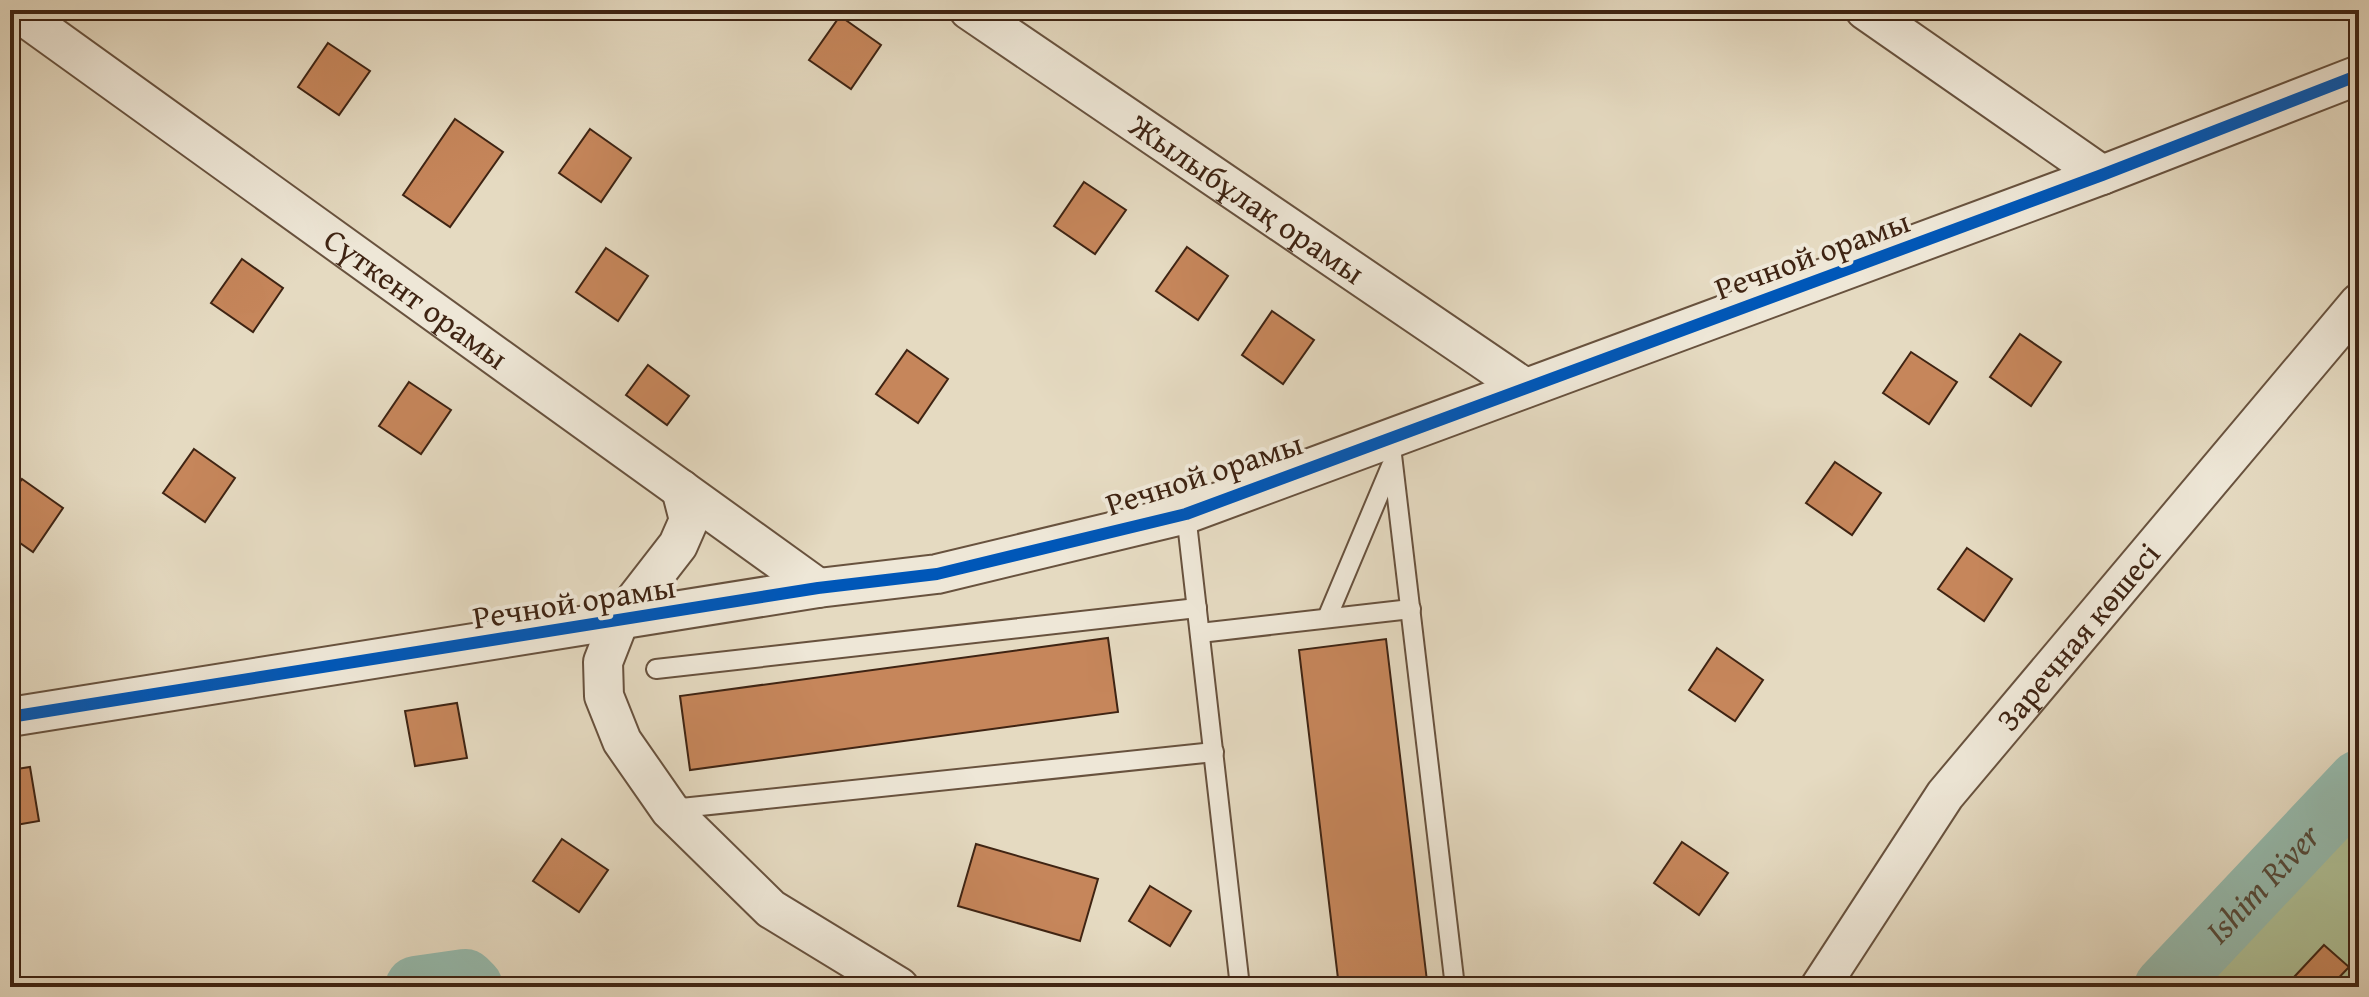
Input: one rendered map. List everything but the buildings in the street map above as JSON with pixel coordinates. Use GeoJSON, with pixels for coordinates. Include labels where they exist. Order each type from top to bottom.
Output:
{"type":"FeatureCollection","features":[{"type":"Feature","properties":{"kind":"street","name":"Сүткент орамы"},"geometry":{"type":"LineString","coordinates":[[15,10],[818,588]]}},
{"type":"Feature","properties":{"kind":"street","name":"Жылыбұлақ орамы"},"geometry":{"type":"LineString","coordinates":[[969,10],[1525,388]]}},
{"type":"Feature","properties":{"kind":"street"},"geometry":{"type":"LineString","coordinates":[[1865,10],[2102,175]]}},
{"type":"Feature","properties":{"kind":"street","name":"Речной орамы"},"geometry":{"type":"LineString","coordinates":[[10,717],[818,588],[937,574],[1186,514],[1391,452],[1525,388],[2102,175],[2359,75]]}},
{"type":"Feature","properties":{"kind":"street","name":"Заречная көшесі"},"geometry":{"type":"LineString","coordinates":[[1820,987],[1945,795],[2359,303]]}},
{"type":"Feature","properties":{"kind":"street"},"geometry":{"type":"LineString","coordinates":[[681,489],[689,520],[678,545],[619,621],[603,662],[604,696],[622,741],[670,810],[771,909],[899,987]]}},
{"type":"Feature","properties":{"kind":"lane"},"geometry":{"type":"LineString","coordinates":[[1391,452],[1455,987]]}},
{"type":"Feature","properties":{"kind":"lane"},"geometry":{"type":"LineString","coordinates":[[1327,618],[1391,452]]}},
{"type":"Feature","properties":{"kind":"lane"},"geometry":{"type":"LineString","coordinates":[[1186,514],[1240,987]]}},
{"type":"Feature","properties":{"kind":"lane"},"geometry":{"type":"LineString","coordinates":[[656,669],[1197,608]]}},
{"type":"Feature","properties":{"kind":"lane"},"geometry":{"type":"LineString","coordinates":[[1200,633],[1411,609]]}},
{"type":"Feature","properties":{"kind":"lane"},"geometry":{"type":"LineString","coordinates":[[670,810],[1214,752]]}},
{"type":"Feature","properties":{"kind":"green space"},"geometry":{"type":"Polygon","coordinates":[[[2359,791],[2359,987],[2164,987],[2359,791]]]}},
{"type":"Feature","properties":{"kind":"waterway","name":"Ishim River"},"geometry":{"type":"LineString","coordinates":[[2165,987],[2359,781]]}},
{"type":"Feature","properties":{"kind":"waterway","name":"Ishim River"},"geometry":{"type":"LineString","coordinates":[[416,987],[465,980],[472,987]]}},
{"type":"Feature","properties":{"kind":"cycle path"},"geometry":{"type":"LineString","coordinates":[[10,717],[818,588],[937,574],[1186,514],[2102,175],[2359,75]]}}]}
